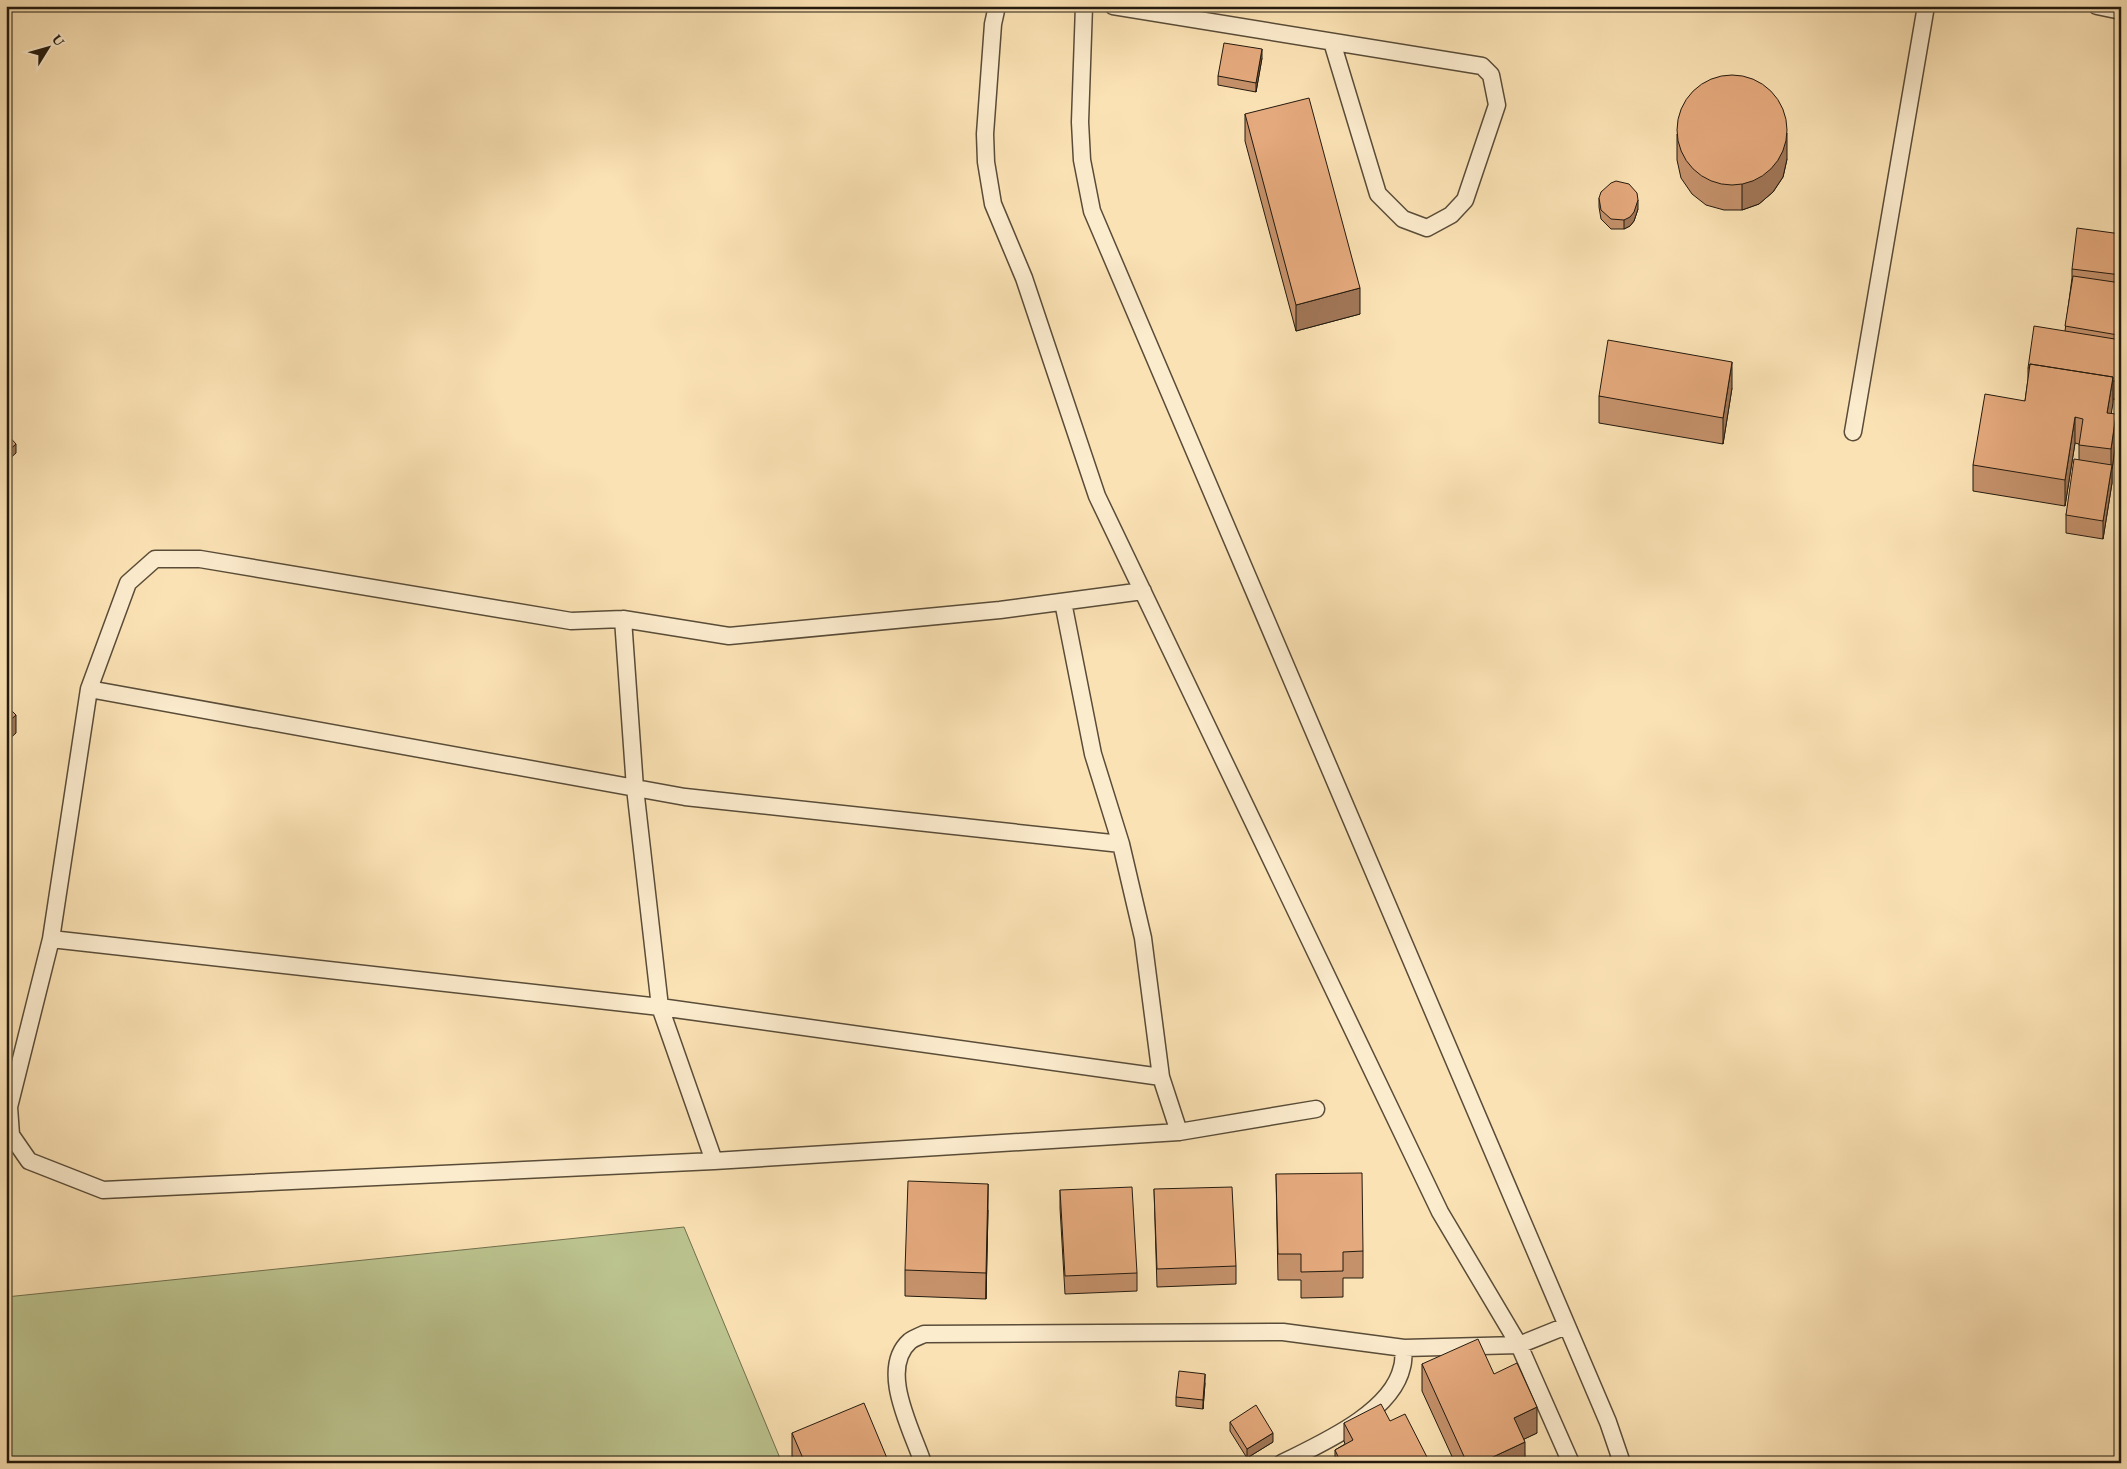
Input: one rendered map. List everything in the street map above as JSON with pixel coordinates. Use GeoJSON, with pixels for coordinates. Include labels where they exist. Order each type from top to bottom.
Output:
{"type":"FeatureCollection","features":[{"type":"Feature","properties":{"kind":"lane"},"geometry":{"type":"LineString","coordinates":[[997,6],[993,24],[985,134],[986,162],[993,204],[1024,278],[1097,496],[1440,1212],[1519,1345],[1571,1463]]}},
{"type":"Feature","properties":{"kind":"lane"},"geometry":{"type":"LineString","coordinates":[[1084,6],[1080,122],[1082,160],[1092,211],[1608,1422],[1622,1463]]}},
{"type":"Feature","properties":{"kind":"lane"},"geometry":{"type":"LineString","coordinates":[[1113,6],[1482,66],[1491,75],[1496,105],[1465,200],[1451,215],[1427,228],[1403,219],[1378,194],[1332,42]]}},
{"type":"Feature","properties":{"kind":"lane"},"geometry":{"type":"LineString","coordinates":[[1853,432],[1926,6]]}},
{"type":"Feature","properties":{"kind":"lane"},"geometry":{"type":"LineString","coordinates":[[2097,6],[2121,11]]}},
{"type":"Feature","properties":{"kind":"lane"},"geometry":{"type":"LineString","coordinates":[[1143,591],[1000,610],[729,636],[623,619],[571,621],[200,559],[155,559],[128,584],[89,689],[51,939],[9,1107],[11,1134],[29,1161],[103,1190],[714,1161],[1179,1132],[1316,1109]]}},
{"type":"Feature","properties":{"kind":"lane"},"geometry":{"type":"LineString","coordinates":[[1063,602],[1093,754],[1121,844],[1143,938],[1160,1077],[1179,1132]]}},
{"type":"Feature","properties":{"kind":"lane"},"geometry":{"type":"LineString","coordinates":[[623,619],[635,788],[660,1007],[714,1161]]}},
{"type":"Feature","properties":{"kind":"lane"},"geometry":{"type":"LineString","coordinates":[[89,689],[685,797],[1121,844]]}},
{"type":"Feature","properties":{"kind":"lane"},"geometry":{"type":"LineString","coordinates":[[51,939],[660,1007],[1160,1077]]}},
{"type":"Feature","properties":{"kind":"lane"},"geometry":{"type":"LineString","coordinates":[[923,1463],[897,1389],[896,1370],[900,1354],[910,1341],[924,1334],[1283,1332],[1404,1348],[1519,1345],[1566,1326]]}},
{"type":"Feature","properties":{"kind":"lane"},"geometry":{"type":"LineString","coordinates":[[1282,1463],[1368,1416],[1393,1387],[1402,1368],[1404,1348]]}},
{"type":"Feature","properties":{"kind":"green space"},"geometry":{"type":"Polygon","coordinates":[[[684,1227],[782,1463],[6,1463],[6,1297],[684,1227]]]}},
{"type":"Feature","properties":{"kind":"building"},"geometry":{"type":"Polygon","coordinates":[[[1224,43],[1262,49],[1256,83],[1218,76],[1224,43]]]}},
{"type":"Feature","properties":{"kind":"building"},"geometry":{"type":"Polygon","coordinates":[[[1732,75],[1753,79],[1771,91],[1783,109],[1787,130],[1783,151],[1771,169],[1753,181],[1732,185],[1711,181],[1693,169],[1681,151],[1677,130],[1681,109],[1693,91],[1711,79],[1732,75]]]}},
{"type":"Feature","properties":{"kind":"building"},"geometry":{"type":"Polygon","coordinates":[[[1309,98],[1360,288],[1296,305],[1245,114],[1309,98]]]}},
{"type":"Feature","properties":{"kind":"building"},"geometry":{"type":"Polygon","coordinates":[[[1616,181],[1629,184],[1637,193],[1638,200],[1634,212],[1624,220],[1611,219],[1601,210],[1599,198],[1601,192],[1616,181]]]}},
{"type":"Feature","properties":{"kind":"building"},"geometry":{"type":"Polygon","coordinates":[[[2077,228],[2121,234],[2121,275],[2072,269],[2077,228]]]}},
{"type":"Feature","properties":{"kind":"building"},"geometry":{"type":"Polygon","coordinates":[[[2073,276],[2121,283],[2121,316],[2118,335],[2065,326],[2073,276]]]}},
{"type":"Feature","properties":{"kind":"building"},"geometry":{"type":"Polygon","coordinates":[[[2034,326],[2121,340],[2121,382],[2113,381],[2113,377],[2030,364],[2028,368],[2034,326]]]}},
{"type":"Feature","properties":{"kind":"building"},"geometry":{"type":"Polygon","coordinates":[[[1608,340],[1732,362],[1723,418],[1599,396],[1608,340]]]}},
{"type":"Feature","properties":{"kind":"building"},"geometry":{"type":"Polygon","coordinates":[[[2030,364],[2113,377],[2107,413],[2116,414],[2111,449],[2079,445],[2083,419],[2075,417],[2065,480],[1973,465],[1985,394],[2025,401],[2030,364]]]}},
{"type":"Feature","properties":{"kind":"building"},"geometry":{"type":"Polygon","coordinates":[[[6,433],[16,444],[6,453],[6,433]]]}},
{"type":"Feature","properties":{"kind":"building"},"geometry":{"type":"Polygon","coordinates":[[[2074,459],[2112,465],[2103,521],[2066,515],[2074,459]]]}},
{"type":"Feature","properties":{"kind":"building"},"geometry":{"type":"Polygon","coordinates":[[[6,705],[16,715],[6,724],[6,705]]]}},
{"type":"Feature","properties":{"kind":"building"},"geometry":{"type":"Polygon","coordinates":[[[1362,1173],[1363,1251],[1343,1252],[1343,1271],[1301,1272],[1301,1254],[1278,1254],[1276,1174],[1362,1173]]]}},
{"type":"Feature","properties":{"kind":"building"},"geometry":{"type":"Polygon","coordinates":[[[908,1181],[988,1184],[986,1273],[905,1270],[908,1181]]]}},
{"type":"Feature","properties":{"kind":"building"},"geometry":{"type":"Polygon","coordinates":[[[1132,1187],[1137,1273],[1065,1276],[1060,1190],[1132,1187]]]}},
{"type":"Feature","properties":{"kind":"building"},"geometry":{"type":"Polygon","coordinates":[[[1232,1187],[1236,1266],[1157,1269],[1154,1189],[1232,1187]]]}},
{"type":"Feature","properties":{"kind":"building"},"geometry":{"type":"Polygon","coordinates":[[[1478,1339],[1494,1374],[1517,1363],[1537,1407],[1514,1418],[1525,1442],[1480,1463],[1467,1463],[1422,1364],[1478,1339]]]}},
{"type":"Feature","properties":{"kind":"building"},"geometry":{"type":"Polygon","coordinates":[[[1179,1371],[1205,1374],[1203,1400],[1176,1397],[1179,1371]]]}},
{"type":"Feature","properties":{"kind":"building"},"geometry":{"type":"Polygon","coordinates":[[[864,1403],[889,1463],[805,1463],[792,1433],[864,1403]]]}},
{"type":"Feature","properties":{"kind":"building"},"geometry":{"type":"Polygon","coordinates":[[[1381,1404],[1390,1421],[1405,1414],[1430,1463],[1341,1463],[1335,1450],[1353,1440],[1344,1423],[1381,1404]]]}},
{"type":"Feature","properties":{"kind":"building"},"geometry":{"type":"Polygon","coordinates":[[[1256,1405],[1273,1433],[1247,1449],[1230,1422],[1256,1405]]]}}]}
